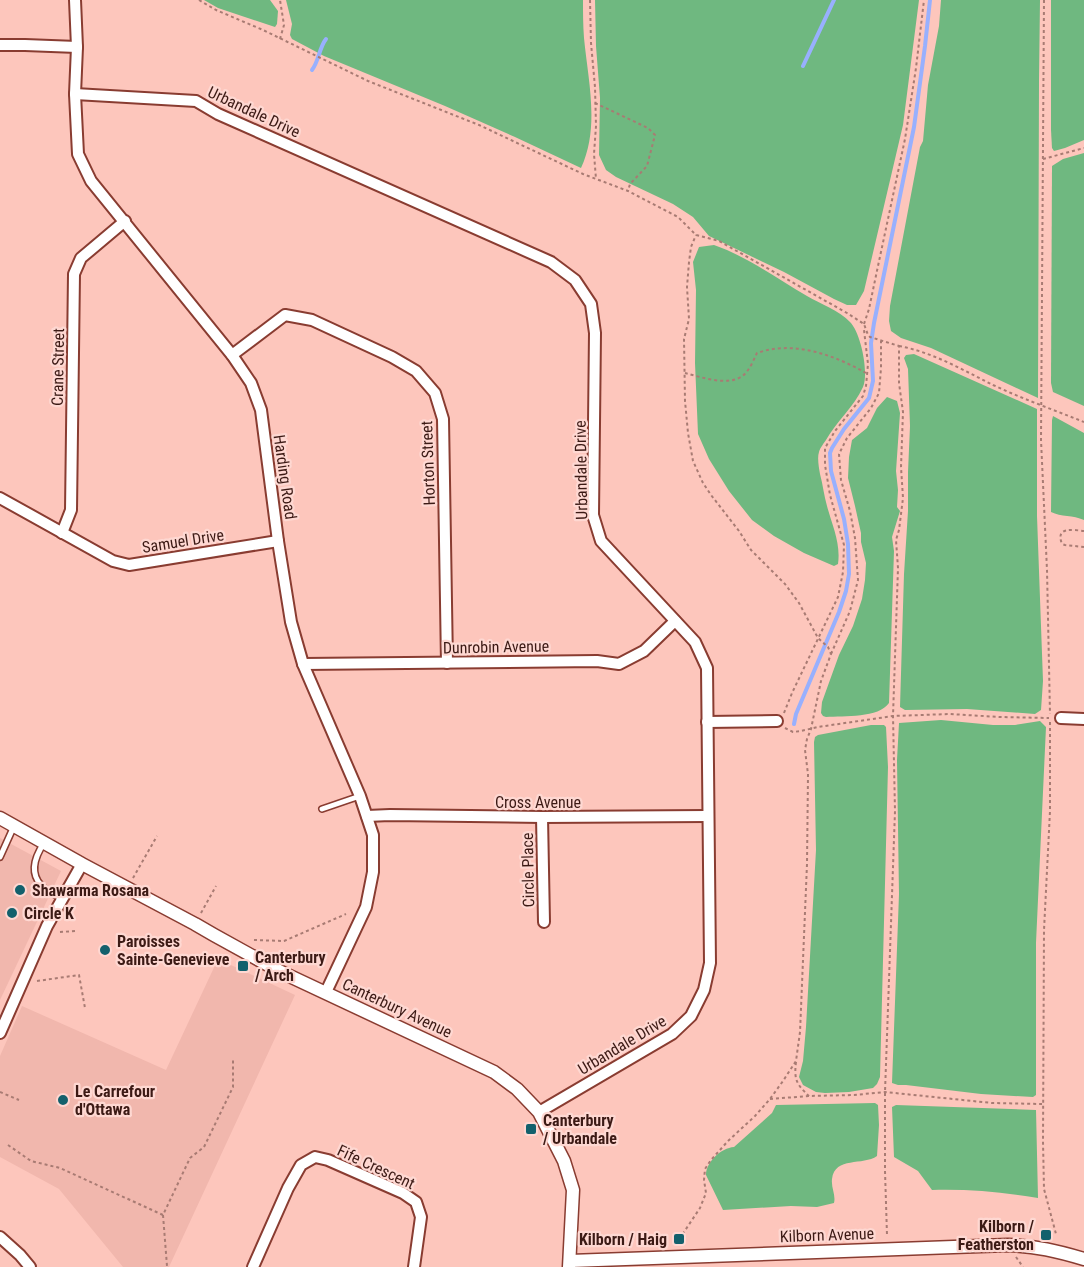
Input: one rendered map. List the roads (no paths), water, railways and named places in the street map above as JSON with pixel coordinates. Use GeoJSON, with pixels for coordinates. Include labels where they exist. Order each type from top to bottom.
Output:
{"type":"FeatureCollection","features":[{"type":"Feature","properties":{"kind":"street","name":"Harding Road"},"geometry":{"type":"LineString","coordinates":[[75,0],[77,48],[75,94],[78,154],[91,181],[232,355],[251,383],[261,410],[291,622],[303,664],[360,796],[373,836],[374,872],[366,907],[326,993]]}},
{"type":"Feature","properties":{"kind":"street"},"geometry":{"type":"LineString","coordinates":[[0,45],[77,48]]}},
{"type":"Feature","properties":{"kind":"street","name":"Urbandale Drive"},"geometry":{"type":"LineString","coordinates":[[75,94],[196,101],[218,114],[551,262],[575,280],[591,304],[595,333],[593,515],[601,541],[695,642],[707,668],[710,963],[704,990],[691,1016],[672,1034],[539,1112]]}},
{"type":"Feature","properties":{"kind":"street","name":"Crane Street"},"geometry":{"type":"LineString","coordinates":[[62,533],[71,510],[74,274],[81,258],[125,221]]}},
{"type":"Feature","properties":{"kind":"street","name":"Horton Street"},"geometry":{"type":"LineString","coordinates":[[232,355],[285,315],[312,320],[392,357],[416,371],[435,393],[443,419],[447,663]]}},
{"type":"Feature","properties":{"kind":"street","name":"Samuel Drive"},"geometry":{"type":"LineString","coordinates":[[0,498],[113,561],[129,565],[278,541]]}},
{"type":"Feature","properties":{"kind":"street","name":"Dunrobin Avenue"},"geometry":{"type":"LineString","coordinates":[[303,664],[597,661],[619,664],[644,651],[675,621]]}},
{"type":"Feature","properties":{"kind":"street"},"geometry":{"type":"LineString","coordinates":[[1056,718],[1084,719]]}},
{"type":"Feature","properties":{"kind":"street"},"geometry":{"type":"LineString","coordinates":[[707,722],[777,721]]}},
{"type":"Feature","properties":{"kind":"street","name":"Cross Avenue"},"geometry":{"type":"LineString","coordinates":[[367,816],[708,816]]}},
{"type":"Feature","properties":{"kind":"street","name":"Circle Place"},"geometry":{"type":"LineString","coordinates":[[542,817],[544,922]]}},
{"type":"Feature","properties":{"kind":"street","name":"Canterbury Avenue"},"geometry":{"type":"LineString","coordinates":[[0,818],[281,972],[494,1072],[517,1089],[539,1112],[564,1161],[573,1190],[569,1264]]}},
{"type":"Feature","properties":{"kind":"street"},"geometry":{"type":"LineString","coordinates":[[0,1033],[47,926],[82,864]]}},
{"type":"Feature","properties":{"kind":"street","name":"Fife Crescent"},"geometry":{"type":"LineString","coordinates":[[253,1267],[288,1188],[301,1165],[315,1157],[328,1160],[403,1193],[416,1202],[421,1217],[414,1267]]}},
{"type":"Feature","properties":{"kind":"street"},"geometry":{"type":"LineString","coordinates":[[0,1237],[30,1267]]}},
{"type":"Feature","properties":{"kind":"street","name":"Kilborn Avenue"},"geometry":{"type":"LineString","coordinates":[[569,1264],[1008,1245],[1033,1246],[1084,1259]]}},
{"type":"Feature","properties":{"kind":"lane"},"geometry":{"type":"LineString","coordinates":[[322,809],[360,796]]}},
{"type":"Feature","properties":{"kind":"lane"},"geometry":{"type":"LineString","coordinates":[[0,857],[14,826]]}},
{"type":"Feature","properties":{"kind":"lane"},"geometry":{"type":"LineString","coordinates":[[44,843],[36,856],[34,870],[40,884],[62,899]]}},
{"type":"Feature","properties":{"kind":"waterway"},"geometry":{"type":"LineString","coordinates":[[803,66],[834,0]]}},
{"type":"Feature","properties":{"kind":"waterway"},"geometry":{"type":"LineString","coordinates":[[794,724],[846,591],[849,574],[848,544],[831,471],[830,453],[844,429],[869,398],[873,381],[871,343],[914,127],[930,0]]}},
{"type":"Feature","properties":{"kind":"waterway"},"geometry":{"type":"LineString","coordinates":[[312,70],[326,39]]}},
{"type":"Feature","properties":{"kind":"place","name":"Shawarma Rosana"},"geometry":{"type":"Point","coordinates":[20,890]}},
{"type":"Feature","properties":{"kind":"place","name":"Circle K"},"geometry":{"type":"Point","coordinates":[12,913]}},
{"type":"Feature","properties":{"kind":"place","name":"Paroisses Sainte-Genevieve"},"geometry":{"type":"Point","coordinates":[105,950]}},
{"type":"Feature","properties":{"kind":"place","name":"Canterbury / Arch"},"geometry":{"type":"Point","coordinates":[243,966]}},
{"type":"Feature","properties":{"kind":"place","name":"Le Carrefour d'Ottawa"},"geometry":{"type":"Point","coordinates":[63,1100]}},
{"type":"Feature","properties":{"kind":"place","name":"Canterbury / Urbandale"},"geometry":{"type":"Point","coordinates":[531,1129]}},
{"type":"Feature","properties":{"kind":"place","name":"Kilborn / Featherston"},"geometry":{"type":"Point","coordinates":[1046,1235]}},
{"type":"Feature","properties":{"kind":"place","name":"Kilborn / Haig"},"geometry":{"type":"Point","coordinates":[679,1239]}}]}
